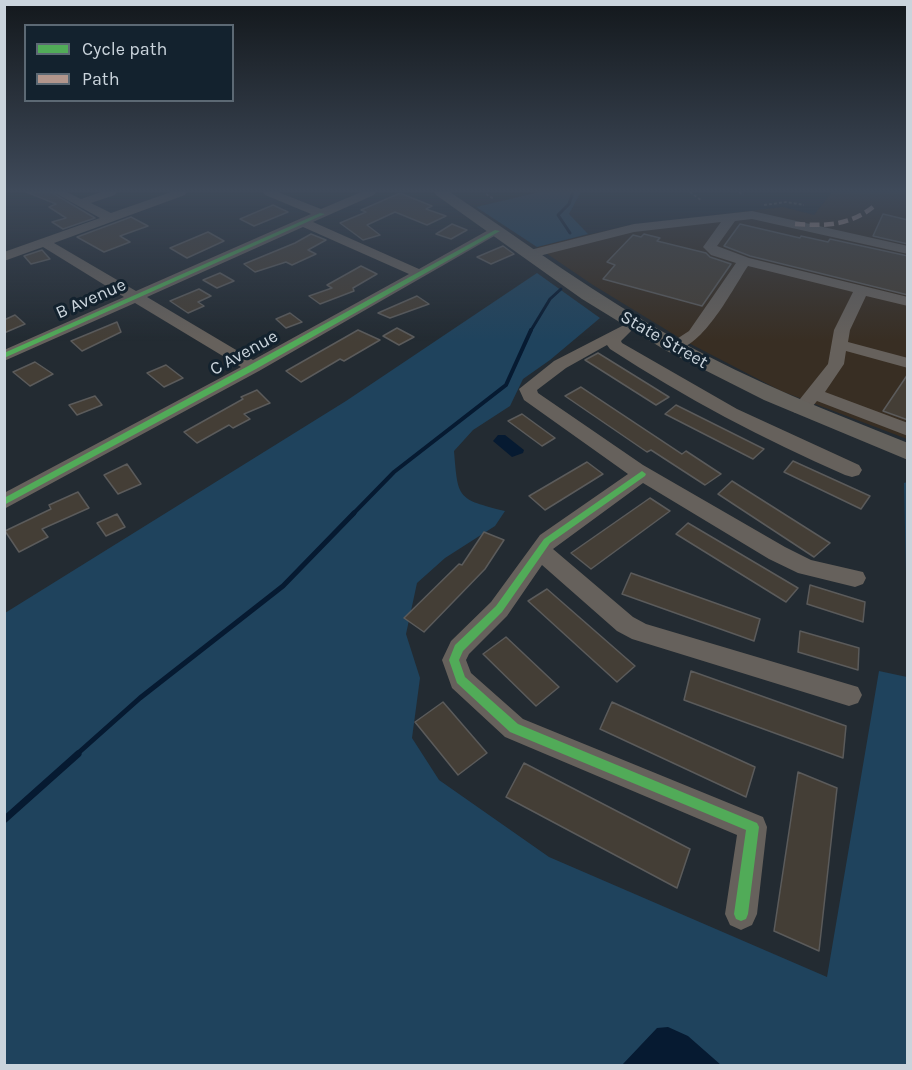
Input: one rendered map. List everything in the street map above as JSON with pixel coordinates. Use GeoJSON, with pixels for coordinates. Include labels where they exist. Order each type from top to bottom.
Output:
{"type":"FeatureCollection","features":[{"type":"Feature","properties":{"kind":"main road","name":"State Street"},"geometry":{"type":"LineString","coordinates":[[513,242],[627,328],[807,402],[908,452]]}},
{"type":"Feature","properties":{"kind":"street","name":"B Avenue"},"geometry":{"type":"LineString","coordinates":[[4,356],[258,242]]}},
{"type":"Feature","properties":{"kind":"street"},"geometry":{"type":"LineString","coordinates":[[347,242],[420,274]]}},
{"type":"Feature","properties":{"kind":"street","name":"C Avenue"},"geometry":{"type":"LineString","coordinates":[[4,502],[254,367],[477,242]]}},
{"type":"Feature","properties":{"kind":"street"},"geometry":{"type":"LineString","coordinates":[[531,254],[579,242]]}},
{"type":"Feature","properties":{"kind":"street"},"geometry":{"type":"LineString","coordinates":[[714,242],[710,247],[716,252],[744,261],[908,302]]}},
{"type":"Feature","properties":{"kind":"street"},"geometry":{"type":"LineString","coordinates":[[873,242],[908,250]]}},
{"type":"Feature","properties":{"kind":"street"},"geometry":{"type":"LineString","coordinates":[[4,257],[45,243],[254,367]]}},
{"type":"Feature","properties":{"kind":"street"},"geometry":{"type":"LineString","coordinates":[[674,346],[695,334],[744,261]]}},
{"type":"Feature","properties":{"kind":"street"},"geometry":{"type":"LineString","coordinates":[[861,290],[842,330],[836,364],[807,402],[908,430]]}},
{"type":"Feature","properties":{"kind":"street"},"geometry":{"type":"LineString","coordinates":[[627,328],[612,340],[616,346],[657,373],[749,424],[852,470]]}},
{"type":"Feature","properties":{"kind":"street"},"geometry":{"type":"LineString","coordinates":[[627,328],[584,351],[528,389],[530,396],[642,474],[787,558],[806,567],[855,578]]}},
{"type":"Feature","properties":{"kind":"street"},"geometry":{"type":"LineString","coordinates":[[839,344],[908,363]]}},
{"type":"Feature","properties":{"kind":"street"},"geometry":{"type":"LineString","coordinates":[[642,474],[547,541],[499,609],[459,648],[454,660],[461,680],[514,728],[753,827],[741,914]]}},
{"type":"Feature","properties":{"kind":"street"},"geometry":{"type":"LineString","coordinates":[[540,551],[625,624],[640,632],[849,695]]}},
{"type":"Feature","properties":{"kind":"shaded area"},"geometry":{"type":"Polygon","coordinates":[[[529,242],[557,242],[537,247],[529,242]]]}},
{"type":"Feature","properties":{"kind":"shaded area"},"geometry":{"type":"Polygon","coordinates":[[[558,242],[907,242],[907,439],[781,391],[683,340],[593,285],[537,247],[558,242]]]}},
{"type":"Feature","properties":{"kind":"shaded area"},"geometry":{"type":"Polygon","coordinates":[[[537,273],[600,318],[550,360],[523,379],[510,406],[473,430],[454,451],[457,479],[463,494],[477,503],[505,511],[495,526],[445,558],[417,583],[406,634],[420,678],[412,738],[439,780],[549,857],[827,977],[879,671],[907,677],[907,1065],[5,1066],[5,613],[346,401],[537,273]]]}},
{"type":"Feature","properties":{"kind":"shaded area"},"geometry":{"type":"Polygon","coordinates":[[[498,435],[505,435],[524,450],[523,453],[512,457],[493,441],[498,435]]]}},
{"type":"Feature","properties":{"kind":"shaded area"},"geometry":{"type":"Polygon","coordinates":[[[908,482],[907,620],[904,483],[908,482]]]}},
{"type":"Feature","properties":{"kind":"shaded area"},"geometry":{"type":"Polygon","coordinates":[[[668,1027],[688,1036],[721,1065],[622,1065],[657,1028],[668,1027]]]}},
{"type":"Feature","properties":{"kind":"building"},"geometry":{"type":"Polygon","coordinates":[[[86,242],[130,242],[104,252],[86,242]]]}},
{"type":"Feature","properties":{"kind":"building"},"geometry":{"type":"Polygon","coordinates":[[[184,242],[222,242],[187,258],[170,248],[184,242]]]}},
{"type":"Feature","properties":{"kind":"building"},"geometry":{"type":"Polygon","coordinates":[[[323,242],[308,250],[316,254],[292,265],[286,262],[255,272],[244,264],[295,243],[323,242]]]}},
{"type":"Feature","properties":{"kind":"building"},"geometry":{"type":"Polygon","coordinates":[[[626,242],[661,242],[706,253],[710,257],[731,264],[702,306],[603,279],[615,265],[607,262],[626,242]]]}},
{"type":"Feature","properties":{"kind":"building"},"geometry":{"type":"Polygon","coordinates":[[[727,242],[843,242],[908,256],[908,295],[750,256],[724,246],[727,242]]]}},
{"type":"Feature","properties":{"kind":"building"},"geometry":{"type":"Polygon","coordinates":[[[503,246],[514,254],[491,264],[477,257],[503,246]]]}},
{"type":"Feature","properties":{"kind":"building"},"geometry":{"type":"Polygon","coordinates":[[[42,250],[50,259],[31,264],[24,256],[42,250]]]}},
{"type":"Feature","properties":{"kind":"building"},"geometry":{"type":"Polygon","coordinates":[[[361,266],[377,274],[353,288],[354,291],[320,304],[309,296],[332,288],[327,285],[361,266]]]}},
{"type":"Feature","properties":{"kind":"building"},"geometry":{"type":"Polygon","coordinates":[[[220,273],[234,281],[217,288],[203,280],[220,273]]]}},
{"type":"Feature","properties":{"kind":"building"},"geometry":{"type":"Polygon","coordinates":[[[199,289],[211,296],[198,302],[204,306],[188,313],[170,301],[199,289]]]}},
{"type":"Feature","properties":{"kind":"building"},"geometry":{"type":"Polygon","coordinates":[[[417,296],[429,304],[390,318],[378,313],[417,296]]]}},
{"type":"Feature","properties":{"kind":"building"},"geometry":{"type":"Polygon","coordinates":[[[290,313],[302,322],[286,328],[276,319],[290,313]]]}},
{"type":"Feature","properties":{"kind":"building"},"geometry":{"type":"Polygon","coordinates":[[[15,315],[25,324],[4,333],[4,320],[15,315]]]}},
{"type":"Feature","properties":{"kind":"building"},"geometry":{"type":"Polygon","coordinates":[[[117,322],[121,332],[82,351],[71,341],[117,322]]]}},
{"type":"Feature","properties":{"kind":"building"},"geometry":{"type":"Polygon","coordinates":[[[397,328],[414,337],[399,345],[383,336],[397,328]]]}},
{"type":"Feature","properties":{"kind":"building"},"geometry":{"type":"Polygon","coordinates":[[[358,330],[380,340],[344,361],[340,359],[301,382],[286,371],[358,330]]]}},
{"type":"Feature","properties":{"kind":"building"},"geometry":{"type":"Polygon","coordinates":[[[598,353],[669,397],[656,405],[585,360],[598,353]]]}},
{"type":"Feature","properties":{"kind":"building"},"geometry":{"type":"Polygon","coordinates":[[[35,362],[53,374],[30,386],[13,372],[35,362]]]}},
{"type":"Feature","properties":{"kind":"building"},"geometry":{"type":"Polygon","coordinates":[[[166,365],[183,378],[164,387],[147,373],[166,365]]]}},
{"type":"Feature","properties":{"kind":"building"},"geometry":{"type":"Polygon","coordinates":[[[908,374],[908,420],[883,411],[908,374]]]}},
{"type":"Feature","properties":{"kind":"building"},"geometry":{"type":"Polygon","coordinates":[[[581,387],[682,454],[686,451],[721,474],[705,485],[651,450],[647,452],[565,396],[581,387]]]}},
{"type":"Feature","properties":{"kind":"building"},"geometry":{"type":"Polygon","coordinates":[[[257,390],[270,403],[244,414],[250,419],[233,428],[229,425],[197,443],[184,432],[243,399],[241,397],[257,390]]]}},
{"type":"Feature","properties":{"kind":"building"},"geometry":{"type":"Polygon","coordinates":[[[95,396],[102,405],[77,415],[69,405],[95,396]]]}},
{"type":"Feature","properties":{"kind":"building"},"geometry":{"type":"Polygon","coordinates":[[[676,405],[764,449],[753,459],[665,414],[676,405]]]}},
{"type":"Feature","properties":{"kind":"building"},"geometry":{"type":"Polygon","coordinates":[[[522,414],[555,438],[542,446],[508,421],[522,414]]]}},
{"type":"Feature","properties":{"kind":"building"},"geometry":{"type":"Polygon","coordinates":[[[793,461],[870,496],[861,509],[784,472],[793,461]]]}},
{"type":"Feature","properties":{"kind":"building"},"geometry":{"type":"Polygon","coordinates":[[[587,462],[603,474],[545,510],[529,496],[587,462]]]}},
{"type":"Feature","properties":{"kind":"building"},"geometry":{"type":"Polygon","coordinates":[[[127,464],[141,484],[118,494],[104,475],[127,464]]]}},
{"type":"Feature","properties":{"kind":"building"},"geometry":{"type":"Polygon","coordinates":[[[732,481],[830,543],[814,557],[718,494],[732,481]]]}},
{"type":"Feature","properties":{"kind":"building"},"geometry":{"type":"Polygon","coordinates":[[[78,492],[89,508],[42,529],[48,537],[19,552],[5,531],[51,509],[49,505],[78,492]]]}},
{"type":"Feature","properties":{"kind":"building"},"geometry":{"type":"Polygon","coordinates":[[[650,498],[670,511],[591,569],[571,553],[650,498]]]}},
{"type":"Feature","properties":{"kind":"building"},"geometry":{"type":"Polygon","coordinates":[[[117,514],[125,527],[106,536],[97,523],[117,514]]]}},
{"type":"Feature","properties":{"kind":"building"},"geometry":{"type":"Polygon","coordinates":[[[688,523],[798,588],[786,602],[676,534],[688,523]]]}},
{"type":"Feature","properties":{"kind":"building"},"geometry":{"type":"Polygon","coordinates":[[[484,532],[504,540],[485,569],[424,632],[404,618],[459,564],[462,565],[484,532]]]}},
{"type":"Feature","properties":{"kind":"building"},"geometry":{"type":"Polygon","coordinates":[[[631,573],[760,619],[754,641],[622,594],[631,573]]]}},
{"type":"Feature","properties":{"kind":"building"},"geometry":{"type":"Polygon","coordinates":[[[810,585],[865,602],[863,622],[807,604],[810,585]]]}},
{"type":"Feature","properties":{"kind":"building"},"geometry":{"type":"Polygon","coordinates":[[[547,589],[635,666],[617,682],[528,601],[547,589]]]}},
{"type":"Feature","properties":{"kind":"building"},"geometry":{"type":"Polygon","coordinates":[[[800,631],[859,648],[858,670],[798,652],[800,631]]]}},
{"type":"Feature","properties":{"kind":"building"},"geometry":{"type":"Polygon","coordinates":[[[506,637],[559,687],[536,706],[483,654],[506,637]]]}},
{"type":"Feature","properties":{"kind":"building"},"geometry":{"type":"Polygon","coordinates":[[[691,671],[846,726],[843,758],[684,700],[691,671]]]}},
{"type":"Feature","properties":{"kind":"building"},"geometry":{"type":"Polygon","coordinates":[[[443,702],[487,753],[458,775],[415,722],[443,702]]]}},
{"type":"Feature","properties":{"kind":"building"},"geometry":{"type":"Polygon","coordinates":[[[612,702],[755,767],[746,797],[600,729],[612,702]]]}},
{"type":"Feature","properties":{"kind":"building"},"geometry":{"type":"Polygon","coordinates":[[[524,763],[690,849],[677,888],[506,797],[524,763]]]}},
{"type":"Feature","properties":{"kind":"building"},"geometry":{"type":"Polygon","coordinates":[[[798,772],[837,788],[819,951],[774,931],[798,772]]]}},
{"type":"Feature","properties":{"kind":"waterway"},"geometry":{"type":"LineString","coordinates":[[530,331],[550,299],[561,289]]}},
{"type":"Feature","properties":{"kind":"waterway"},"geometry":{"type":"LineString","coordinates":[[352,515],[394,472],[506,385],[530,331]]}},
{"type":"Feature","properties":{"kind":"waterway"},"geometry":{"type":"LineString","coordinates":[[76,755],[140,698],[283,586],[354,513]]}},
{"type":"Feature","properties":{"kind":"waterway"},"geometry":{"type":"LineString","coordinates":[[4,820],[78,754]]}},
{"type":"Feature","properties":{"kind":"cycle path"},"geometry":{"type":"LineString","coordinates":[[4,356],[259,242]]}},
{"type":"Feature","properties":{"kind":"cycle path"},"geometry":{"type":"LineString","coordinates":[[4,502],[477,242]]}},
{"type":"Feature","properties":{"kind":"cycle path"},"geometry":{"type":"LineString","coordinates":[[642,474],[547,541],[499,609],[459,648],[454,660],[461,680],[514,728],[753,827],[741,914]]}}]}
